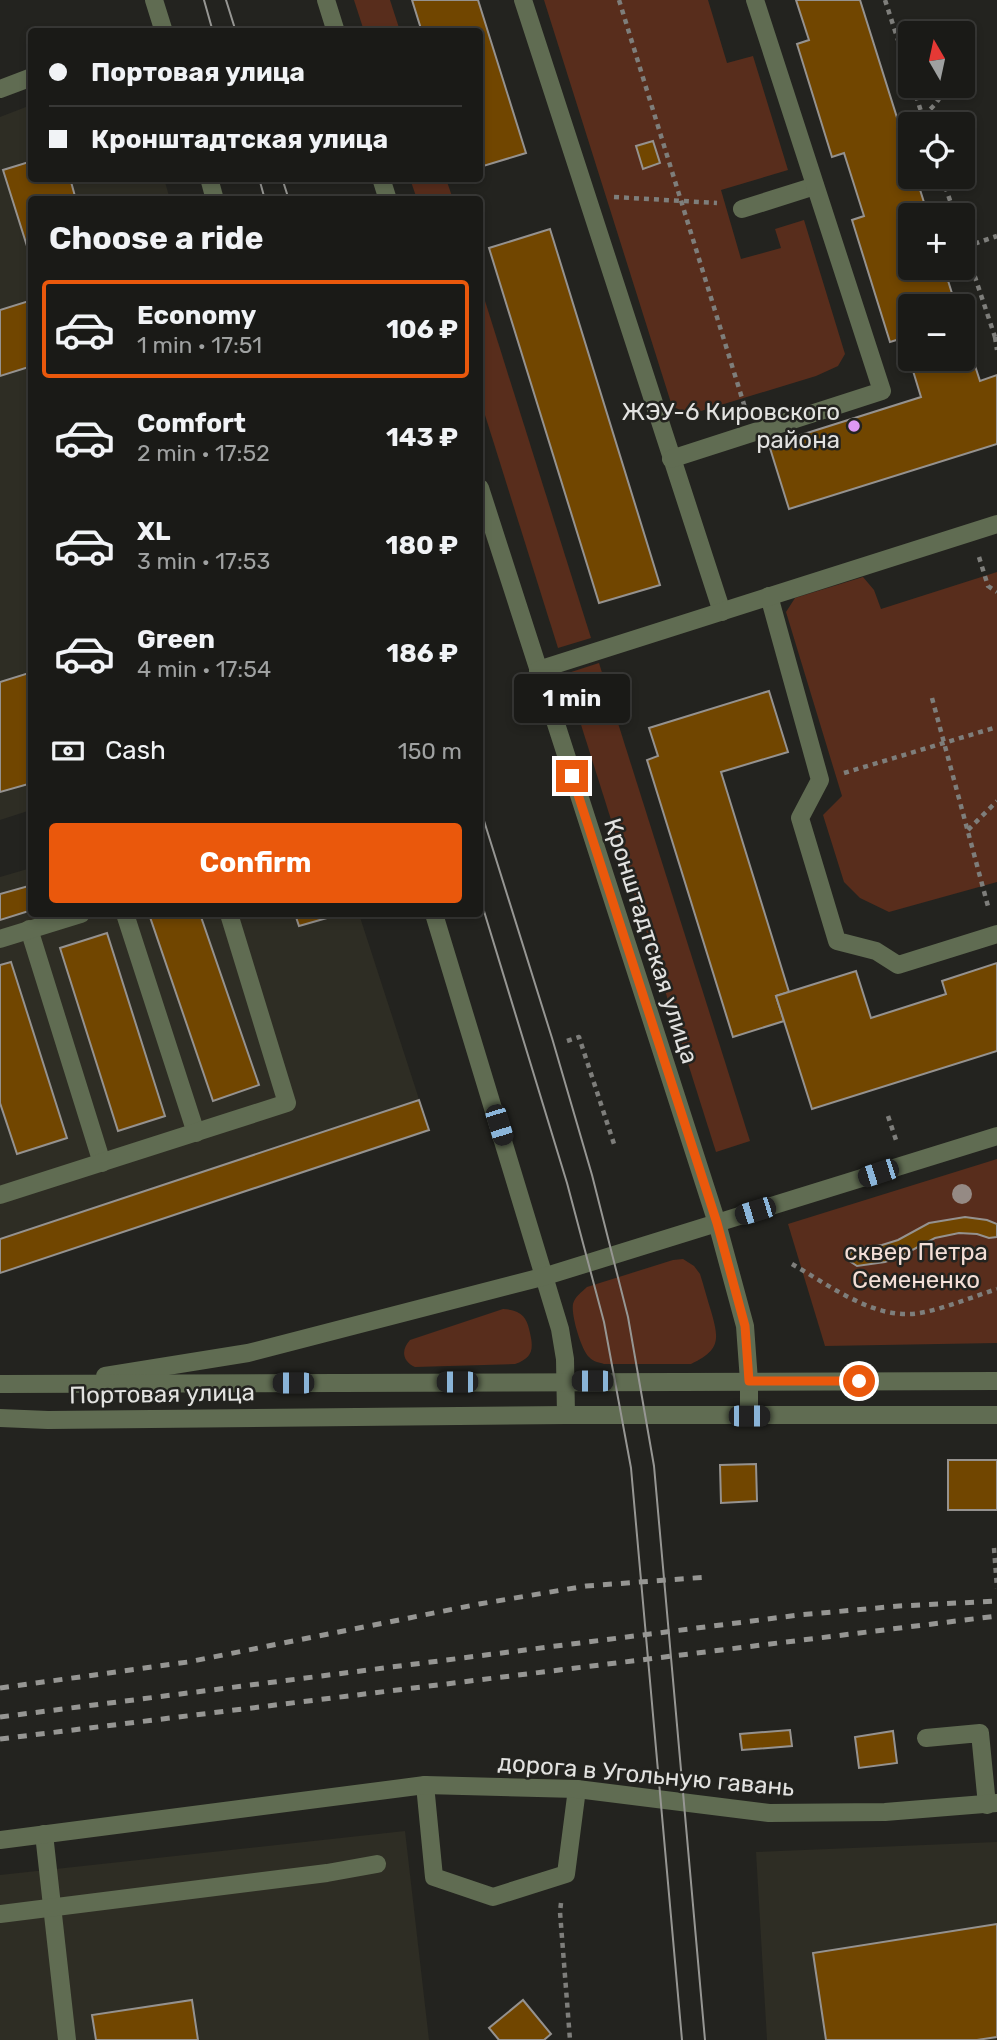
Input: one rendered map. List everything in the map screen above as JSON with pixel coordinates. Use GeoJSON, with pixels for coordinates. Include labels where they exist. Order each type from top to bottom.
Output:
{"type":"FeatureCollection","features":[{"type":"Feature","properties":{"kind":"street"},"geometry":{"type":"LineString","coordinates":[[154,0],[160,28]]}},
{"type":"Feature","properties":{"kind":"street"},"geometry":{"type":"LineString","coordinates":[[326,0],[335,28]]}},
{"type":"Feature","properties":{"kind":"street"},"geometry":{"type":"LineString","coordinates":[[523,0],[722,612]]}},
{"type":"Feature","properties":{"kind":"street"},"geometry":{"type":"LineString","coordinates":[[671,459],[882,391],[755,0]]}},
{"type":"Feature","properties":{"kind":"street"},"geometry":{"type":"LineString","coordinates":[[1,85],[28,78]]}},
{"type":"Feature","properties":{"kind":"street"},"geometry":{"type":"LineString","coordinates":[[742,209],[815,186]]}},
{"type":"Feature","properties":{"kind":"street","name":"Кронштадтская улица"},"geometry":{"type":"LineString","coordinates":[[483,497],[717,1223],[745,1326],[749,1416]]}},
{"type":"Feature","properties":{"kind":"street"},"geometry":{"type":"LineString","coordinates":[[538,670],[997,524]]}},
{"type":"Feature","properties":{"kind":"street"},"geometry":{"type":"LineString","coordinates":[[769,596],[820,780],[800,818],[836,941],[876,951],[898,965],[997,934]]}},
{"type":"Feature","properties":{"kind":"street"},"geometry":{"type":"LineString","coordinates":[[0,939],[71,917]]}},
{"type":"Feature","properties":{"kind":"street"},"geometry":{"type":"LineString","coordinates":[[126,917],[196,1133]]}},
{"type":"Feature","properties":{"kind":"street"},"geometry":{"type":"LineString","coordinates":[[0,1195],[287,1103],[230,917]]}},
{"type":"Feature","properties":{"kind":"street"},"geometry":{"type":"LineString","coordinates":[[435,917],[560,1329],[565,1359],[566,1415]]}},
{"type":"Feature","properties":{"kind":"street"},"geometry":{"type":"LineString","coordinates":[[29,929],[102,1163]]}},
{"type":"Feature","properties":{"kind":"street","name":"Портовая улица"},"geometry":{"type":"LineString","coordinates":[[46,1385],[248,1353],[546,1276],[997,1136]]}},
{"type":"Feature","properties":{"kind":"street","name":"Портовая улица"},"geometry":{"type":"LineString","coordinates":[[0,1384],[997,1381]]}},
{"type":"Feature","properties":{"kind":"street","name":"Портовая улица"},"geometry":{"type":"LineString","coordinates":[[0,1418],[48,1420],[566,1415],[997,1415]]}},
{"type":"Feature","properties":{"kind":"street"},"geometry":{"type":"LineString","coordinates":[[926,1738],[980,1733],[992,1804]]}},
{"type":"Feature","properties":{"kind":"street"},"geometry":{"type":"LineString","coordinates":[[425,1785],[434,1877],[493,1897],[566,1874],[577,1789]]}},
{"type":"Feature","properties":{"kind":"street","name":"дорога в Угольную гавань"},"geometry":{"type":"LineString","coordinates":[[0,1840],[425,1785],[577,1789],[769,1813],[885,1812],[992,1804]]}},
{"type":"Feature","properties":{"kind":"street"},"geometry":{"type":"LineString","coordinates":[[44,1834],[67,2040]]}},
{"type":"Feature","properties":{"kind":"street"},"geometry":{"type":"LineString","coordinates":[[0,1914],[327,1873],[377,1864]]}},
{"type":"Feature","properties":{"kind":"path"},"geometry":{"type":"LineString","coordinates":[[620,0],[752,432]]}},
{"type":"Feature","properties":{"kind":"path"},"geometry":{"type":"LineString","coordinates":[[885,0],[898,39]]}},
{"type":"Feature","properties":{"kind":"path"},"geometry":{"type":"LineString","coordinates":[[927,112],[940,98]]}},
{"type":"Feature","properties":{"kind":"path"},"geometry":{"type":"LineString","coordinates":[[586,195],[725,204],[742,209]]}},
{"type":"Feature","properties":{"kind":"path"},"geometry":{"type":"LineString","coordinates":[[975,244],[997,236]]}},
{"type":"Feature","properties":{"kind":"path"},"geometry":{"type":"LineString","coordinates":[[975,276],[996,337],[997,350]]}},
{"type":"Feature","properties":{"kind":"path"},"geometry":{"type":"LineString","coordinates":[[971,531],[988,586],[997,592]]}},
{"type":"Feature","properties":{"kind":"path"},"geometry":{"type":"LineString","coordinates":[[932,698],[997,934]]}},
{"type":"Feature","properties":{"kind":"path"},"geometry":{"type":"LineString","coordinates":[[835,776],[997,727]]}},
{"type":"Feature","properties":{"kind":"path"},"geometry":{"type":"LineString","coordinates":[[968,830],[997,801]]}},
{"type":"Feature","properties":{"kind":"path"},"geometry":{"type":"LineString","coordinates":[[567,1041],[579,1037],[614,1144]]}},
{"type":"Feature","properties":{"kind":"path"},"geometry":{"type":"LineString","coordinates":[[792,1264],[874,1310],[893,1313],[919,1313],[997,1289]]}},
{"type":"Feature","properties":{"kind":"path"},"geometry":{"type":"LineString","coordinates":[[994,1548],[997,1588]]}},
{"type":"Feature","properties":{"kind":"path"},"geometry":{"type":"LineString","coordinates":[[566,1874],[560,1912],[570,2040]]}},
{"type":"Feature","properties":{"kind":"shaded area"},"geometry":{"type":"Polygon","coordinates":[[[28,106],[28,182],[165,182],[169,196],[28,196],[28,811],[0,820],[0,117],[28,106]]]}},
{"type":"Feature","properties":{"kind":"shaded area"},"geometry":{"type":"Polygon","coordinates":[[[28,869],[28,917],[360,917],[429,1130],[0,1272],[0,877],[28,869]]]}},
{"type":"Feature","properties":{"kind":"shaded area"},"geometry":{"type":"Polygon","coordinates":[[[405,1831],[429,2040],[0,2040],[0,1875],[405,1831]]]}},
{"type":"Feature","properties":{"kind":"shaded area"},"geometry":{"type":"Polygon","coordinates":[[[997,1842],[997,2040],[767,2040],[756,1852],[997,1842]]]}},
{"type":"Feature","properties":{"kind":"green space"},"geometry":{"type":"Polygon","coordinates":[[[354,0],[390,0],[399,28],[363,28],[354,0]]]}},
{"type":"Feature","properties":{"kind":"green space"},"geometry":{"type":"Polygon","coordinates":[[[544,0],[708,0],[727,63],[753,56],[788,170],[721,190],[741,259],[781,248],[775,229],[804,220],[845,354],[838,366],[816,376],[701,411],[686,413],[672,406],[544,0]]]}},
{"type":"Feature","properties":{"kind":"green space"},"geometry":{"type":"Polygon","coordinates":[[[411,182],[447,182],[452,196],[416,196],[411,182]]]}},
{"type":"Feature","properties":{"kind":"green space"},"geometry":{"type":"Polygon","coordinates":[[[483,295],[591,638],[558,648],[483,409],[483,295]]]}},
{"type":"Feature","properties":{"kind":"green space"},"geometry":{"type":"Polygon","coordinates":[[[997,572],[997,882],[889,912],[860,898],[844,882],[823,815],[842,796],[786,612],[795,598],[863,577],[874,590],[881,609],[997,572]]]}},
{"type":"Feature","properties":{"kind":"green space"},"geometry":{"type":"Polygon","coordinates":[[[599,663],[750,1141],[716,1152],[565,674],[599,663]]]}},
{"type":"Feature","properties":{"kind":"green space","name":"сквер Петра Семененко"},"geometry":{"type":"Polygon","coordinates":[[[997,1159],[997,1343],[825,1346],[788,1224],[997,1159]]]}},
{"type":"Feature","properties":{"kind":"green space"},"geometry":{"type":"Polygon","coordinates":[[[683,1259],[700,1274],[714,1321],[715,1343],[708,1354],[691,1364],[604,1364],[589,1357],[580,1340],[574,1316],[573,1304],[579,1294],[587,1287],[683,1259]]]}},
{"type":"Feature","properties":{"kind":"green space"},"geometry":{"type":"Polygon","coordinates":[[[503,1309],[519,1313],[529,1327],[531,1349],[521,1362],[415,1367],[405,1358],[404,1351],[410,1340],[503,1309]]]}},
{"type":"Feature","properties":{"kind":"building"},"geometry":{"type":"Polygon","coordinates":[[[412,0],[478,0],[526,153],[483,166],[483,28],[421,28],[412,0]]]}},
{"type":"Feature","properties":{"kind":"building"},"geometry":{"type":"Polygon","coordinates":[[[796,0],[860,0],[898,121],[898,189],[920,189],[924,203],[898,203],[898,280],[948,280],[952,294],[898,294],[898,340],[890,342],[852,220],[864,216],[844,153],[832,157],[797,44],[809,40],[796,0]]]}},
{"type":"Feature","properties":{"kind":"building"},"geometry":{"type":"Polygon","coordinates":[[[653,141],[660,163],[643,169],[636,146],[653,141]]]}},
{"type":"Feature","properties":{"kind":"building"},"geometry":{"type":"Polygon","coordinates":[[[28,162],[28,182],[71,182],[75,196],[28,196],[28,249],[3,170],[28,162]]]}},
{"type":"Feature","properties":{"kind":"building"},"geometry":{"type":"Polygon","coordinates":[[[550,229],[660,585],[599,603],[489,248],[550,229]]]}},
{"type":"Feature","properties":{"kind":"building"},"geometry":{"type":"Polygon","coordinates":[[[28,301],[28,367],[0,376],[0,310],[28,301]]]}},
{"type":"Feature","properties":{"kind":"building"},"geometry":{"type":"Polygon","coordinates":[[[975,366],[980,381],[997,375],[997,444],[789,509],[769,445],[921,397],[913,371],[975,371],[975,366]]]}},
{"type":"Feature","properties":{"kind":"building"},"geometry":{"type":"Polygon","coordinates":[[[28,673],[28,784],[0,792],[0,682],[28,673]]]}},
{"type":"Feature","properties":{"kind":"building"},"geometry":{"type":"Polygon","coordinates":[[[769,691],[788,752],[721,772],[789,992],[776,996],[784,1021],[733,1037],[647,760],[658,756],[649,728],[769,691]]]}},
{"type":"Feature","properties":{"kind":"building"},"geometry":{"type":"Polygon","coordinates":[[[28,886],[28,911],[0,920],[0,894],[28,886]]]}},
{"type":"Feature","properties":{"kind":"building"},"geometry":{"type":"Polygon","coordinates":[[[150,917],[201,917],[259,1085],[213,1101],[150,917]]]}},
{"type":"Feature","properties":{"kind":"building"},"geometry":{"type":"Polygon","coordinates":[[[296,917],[330,917],[299,926],[296,917]]]}},
{"type":"Feature","properties":{"kind":"building"},"geometry":{"type":"Polygon","coordinates":[[[107,933],[165,1116],[118,1131],[60,948],[107,933]]]}},
{"type":"Feature","properties":{"kind":"building"},"geometry":{"type":"Polygon","coordinates":[[[11,962],[67,1138],[17,1154],[0,1103],[0,965],[11,962]]]}},
{"type":"Feature","properties":{"kind":"building"},"geometry":{"type":"Polygon","coordinates":[[[997,963],[997,1051],[812,1109],[776,996],[856,971],[871,1018],[946,994],[942,981],[997,963]]]}},
{"type":"Feature","properties":{"kind":"building"},"geometry":{"type":"Polygon","coordinates":[[[419,1100],[429,1130],[0,1273],[0,1239],[419,1100]]]}},
{"type":"Feature","properties":{"kind":"building"},"geometry":{"type":"Polygon","coordinates":[[[965,1217],[997,1224],[997,1237],[959,1233],[935,1238],[885,1262],[857,1266],[847,1258],[852,1250],[898,1240],[929,1223],[965,1217]]]}},
{"type":"Feature","properties":{"kind":"building"},"geometry":{"type":"Polygon","coordinates":[[[948,1460],[997,1460],[997,1510],[948,1510],[948,1460]]]}},
{"type":"Feature","properties":{"kind":"building"},"geometry":{"type":"Polygon","coordinates":[[[756,1464],[757,1501],[721,1503],[720,1465],[756,1464]]]}},
{"type":"Feature","properties":{"kind":"building"},"geometry":{"type":"Polygon","coordinates":[[[790,1730],[792,1746],[742,1750],[740,1734],[790,1730]]]}},
{"type":"Feature","properties":{"kind":"building"},"geometry":{"type":"Polygon","coordinates":[[[893,1731],[897,1763],[859,1768],[855,1737],[893,1731]]]}},
{"type":"Feature","properties":{"kind":"building"},"geometry":{"type":"Polygon","coordinates":[[[997,1924],[997,2037],[977,2040],[826,2040],[813,1953],[997,1924]]]}},
{"type":"Feature","properties":{"kind":"building"},"geometry":{"type":"Polygon","coordinates":[[[192,2000],[198,2040],[96,2040],[92,2015],[192,2000]]]}},
{"type":"Feature","properties":{"kind":"building"},"geometry":{"type":"Polygon","coordinates":[[[523,2000],[551,2034],[544,2040],[499,2040],[489,2028],[523,2000]]]}},
{"type":"Feature","properties":{"kind":"tram line"},"geometry":{"type":"LineString","coordinates":[[204,0],[212,28]]}},
{"type":"Feature","properties":{"kind":"tram line"},"geometry":{"type":"LineString","coordinates":[[226,0],[235,28]]}},
{"type":"Feature","properties":{"kind":"tram line"},"geometry":{"type":"LineString","coordinates":[[260,182],[264,196]]}},
{"type":"Feature","properties":{"kind":"tram line"},"geometry":{"type":"LineString","coordinates":[[283,182],[288,196]]}},
{"type":"Feature","properties":{"kind":"tram line"},"geometry":{"type":"LineString","coordinates":[[483,818],[592,1175],[628,1317],[654,1466],[705,2040]]}},
{"type":"Feature","properties":{"kind":"tram line"},"geometry":{"type":"LineString","coordinates":[[483,908],[567,1183],[604,1322],[631,1468],[682,2040]]}},
{"type":"Feature","properties":{"kind":"railway"},"geometry":{"type":"LineString","coordinates":[[0,1688],[188,1662],[479,1604],[586,1586],[708,1577]]}},
{"type":"Feature","properties":{"kind":"railway"},"geometry":{"type":"LineString","coordinates":[[0,1717],[799,1615],[997,1601]]}},
{"type":"Feature","properties":{"kind":"railway"},"geometry":{"type":"LineString","coordinates":[[0,1739],[997,1616]]}},
{"type":"Feature","properties":{"kind":"place","name":"ЖЭУ-6 Кировского района"},"geometry":{"type":"Point","coordinates":[854,426]}},
{"type":"Feature","properties":{"kind":"route"},"geometry":{"type":"LineString","coordinates":[[572,776],[717,1223],[745,1326],[749,1381],[859,1381]]}}]}
